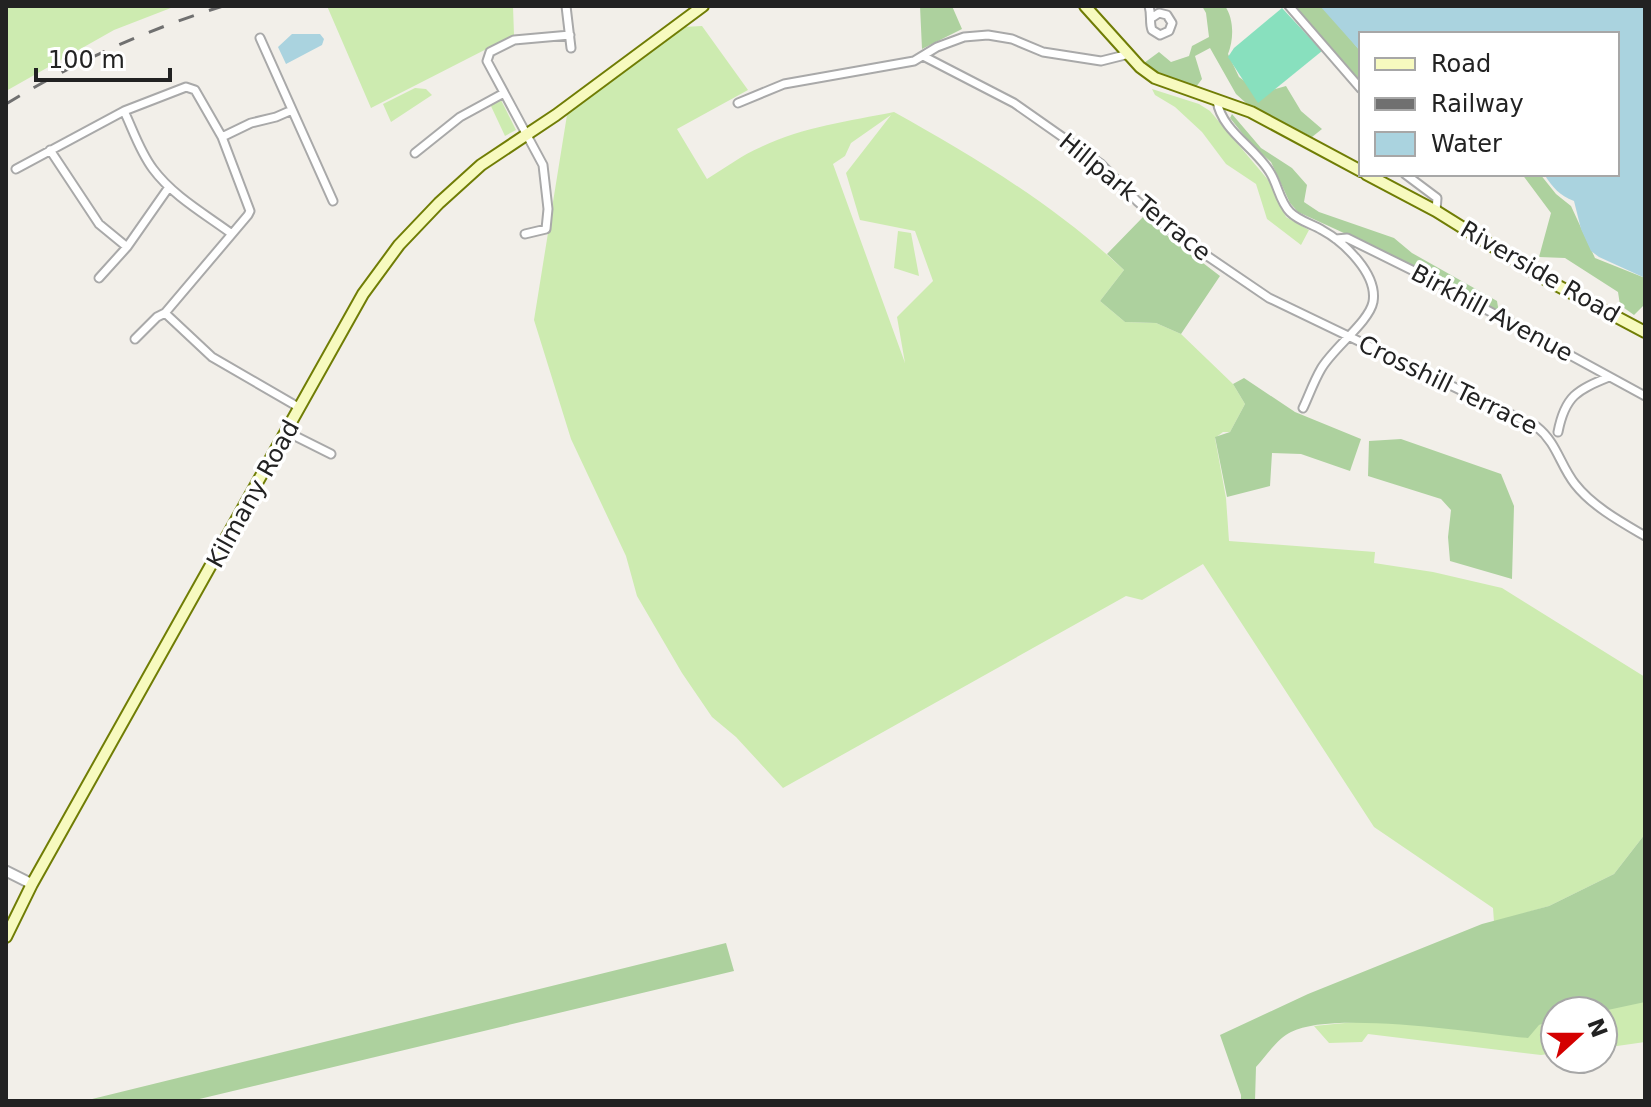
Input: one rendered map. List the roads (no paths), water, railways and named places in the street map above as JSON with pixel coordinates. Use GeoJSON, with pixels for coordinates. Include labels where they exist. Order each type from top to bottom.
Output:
{"type":"FeatureCollection","features":[{"type":"Feature","properties":{"kind":"main road","name":"Kilmany Road"},"geometry":{"type":"LineString","coordinates":[[6,937],[32,884],[363,294],[399,245],[456,187],[493,155],[703,6]]}},
{"type":"Feature","properties":{"kind":"main road","name":"Riverside Road"},"geometry":{"type":"LineString","coordinates":[[1085,6],[1155,78],[1251,112],[1359,171]]}},
{"type":"Feature","properties":{"kind":"main road","name":"Riverside Road"},"geometry":{"type":"LineString","coordinates":[[1369,176],[1436,211],[1545,279],[1645,332]]}},
{"type":"Feature","properties":{"kind":"street"},"geometry":{"type":"LineString","coordinates":[[566,6],[571,48]]}},
{"type":"Feature","properties":{"kind":"street"},"geometry":{"type":"LineString","coordinates":[[1149,6],[1153,17]]}},
{"type":"Feature","properties":{"kind":"street"},"geometry":{"type":"LineString","coordinates":[[1289,6],[1359,87]]}},
{"type":"Feature","properties":{"kind":"street"},"geometry":{"type":"LineString","coordinates":[[525,234],[546,229],[548,209],[543,165],[522,137],[487,61],[490,52],[514,40],[570,35]]}},
{"type":"Feature","properties":{"kind":"street"},"geometry":{"type":"LineString","coordinates":[[738,103],[784,84],[904,63],[964,37],[988,35],[1012,39],[1043,52],[1101,61],[1129,54]]}},
{"type":"Feature","properties":{"kind":"street"},"geometry":{"type":"LineString","coordinates":[[260,38],[333,201]]}},
{"type":"Feature","properties":{"kind":"street","name":"Hillpark Terrace"},"geometry":{"type":"LineString","coordinates":[[923,56],[1014,103],[1076,146],[1101,164],[1175,234],[1228,271],[1269,298],[1347,336]]}},
{"type":"Feature","properties":{"kind":"street"},"geometry":{"type":"LineString","coordinates":[[16,169],[124,111],[186,87],[200,93],[222,137],[250,207],[248,215],[165,313],[135,339]]}},
{"type":"Feature","properties":{"kind":"street"},"geometry":{"type":"LineString","coordinates":[[415,153],[460,117],[504,93]]}},
{"type":"Feature","properties":{"kind":"street"},"geometry":{"type":"LineString","coordinates":[[1222,103],[1221,114],[1271,174],[1289,211],[1336,239],[1364,269],[1371,282],[1372,305],[1366,317],[1321,369],[1303,408]]}},
{"type":"Feature","properties":{"kind":"street"},"geometry":{"type":"LineString","coordinates":[[222,137],[256,121],[292,110]]}},
{"type":"Feature","properties":{"kind":"street"},"geometry":{"type":"LineString","coordinates":[[124,111],[151,167],[169,187],[232,234]]}},
{"type":"Feature","properties":{"kind":"street"},"geometry":{"type":"LineString","coordinates":[[50,150],[99,224],[127,247]]}},
{"type":"Feature","properties":{"kind":"street"},"geometry":{"type":"LineString","coordinates":[[1408,176],[1437,198],[1436,211]]}},
{"type":"Feature","properties":{"kind":"street"},"geometry":{"type":"LineString","coordinates":[[99,278],[127,247],[169,187]]}},
{"type":"Feature","properties":{"kind":"street","name":"Birkhill Avenue"},"geometry":{"type":"LineString","coordinates":[[1336,239],[1347,238],[1432,280],[1645,396]]}},
{"type":"Feature","properties":{"kind":"street"},"geometry":{"type":"LineString","coordinates":[[165,313],[212,357],[300,408]]}},
{"type":"Feature","properties":{"kind":"street","name":"Crosshill Terrace"},"geometry":{"type":"LineString","coordinates":[[1347,336],[1537,427],[1549,436],[1569,475],[1586,497],[1645,536]]}},
{"type":"Feature","properties":{"kind":"street"},"geometry":{"type":"LineString","coordinates":[[1558,432],[1562,411],[1569,399],[1589,385],[1609,377]]}},
{"type":"Feature","properties":{"kind":"street"},"geometry":{"type":"LineString","coordinates":[[287,432],[331,454]]}},
{"type":"Feature","properties":{"kind":"street"},"geometry":{"type":"LineString","coordinates":[[6,871],[32,884]]}},
{"type":"Feature","properties":{"kind":"water"},"geometry":{"type":"Polygon","coordinates":[[[1320,6],[1645,6],[1645,278],[1591,251],[1574,201],[1557,190],[1545,176],[1619,176],[1619,32],[1359,32],[1359,50],[1320,6]]]}},
{"type":"Feature","properties":{"kind":"water"},"geometry":{"type":"Polygon","coordinates":[[[292,34],[320,34],[324,39],[322,45],[286,64],[278,47],[292,34]]]}},
{"type":"Feature","properties":{"kind":"railway"},"geometry":{"type":"LineString","coordinates":[[6,104],[112,48],[223,6]]}}]}
